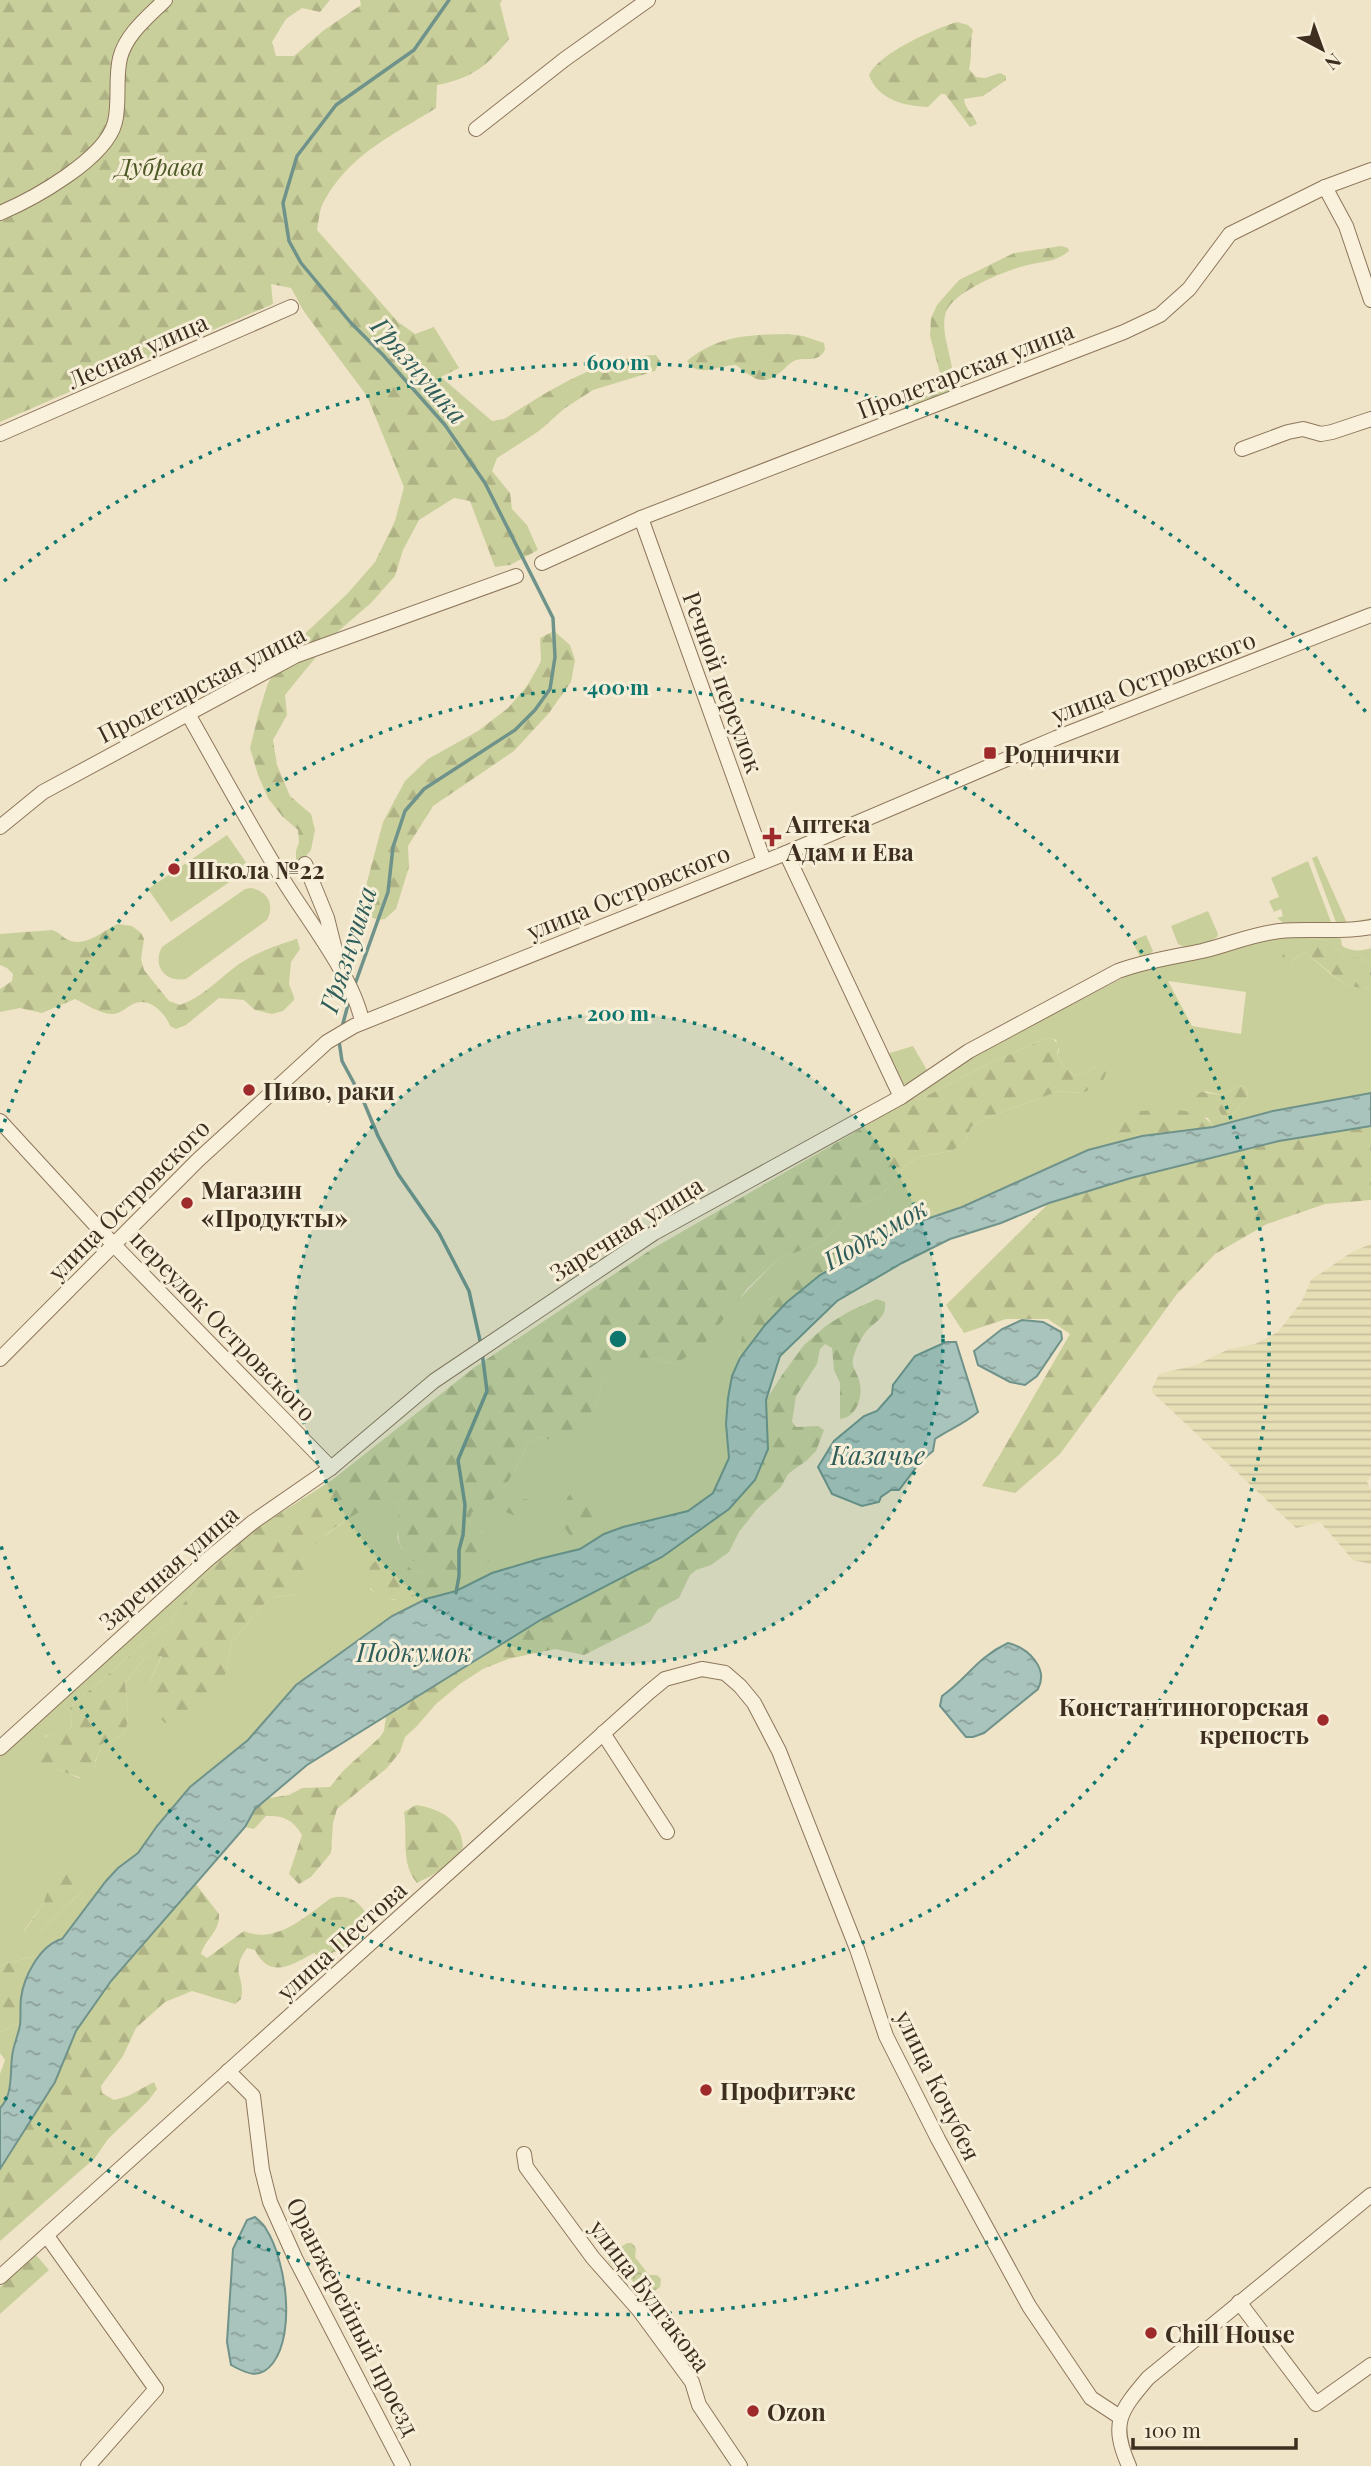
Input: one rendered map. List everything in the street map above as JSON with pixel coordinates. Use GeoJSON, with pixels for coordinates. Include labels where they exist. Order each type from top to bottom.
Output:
{"type":"FeatureCollection","features":[{"type":"Feature","properties":{"kind":"street"},"geometry":{"type":"LineString","coordinates":[[0,213],[71,174],[110,136],[115,121],[120,59],[127,40],[165,0]]}},
{"type":"Feature","properties":{"kind":"street"},"geometry":{"type":"LineString","coordinates":[[476,129],[648,0]]}},
{"type":"Feature","properties":{"kind":"street","name":"Пролетарская улица"},"geometry":{"type":"LineString","coordinates":[[542,563],[641,518],[1124,332],[1160,315],[1189,289],[1230,234],[1325,187],[1371,170]]}},
{"type":"Feature","properties":{"kind":"street"},"geometry":{"type":"LineString","coordinates":[[1325,187],[1346,226],[1371,300]]}},
{"type":"Feature","properties":{"kind":"street","name":"Лесная улица"},"geometry":{"type":"LineString","coordinates":[[0,434],[291,307]]}},
{"type":"Feature","properties":{"kind":"street"},"geometry":{"type":"LineString","coordinates":[[1241,449],[1287,432],[1303,429],[1321,434],[1371,419]]}},
{"type":"Feature","properties":{"kind":"street","name":"Речной переулок"},"geometry":{"type":"LineString","coordinates":[[641,518],[764,861]]}},
{"type":"Feature","properties":{"kind":"street","name":"Пролетарская улица"},"geometry":{"type":"LineString","coordinates":[[0,827],[43,792],[295,656],[516,576]]}},
{"type":"Feature","properties":{"kind":"street","name":"улица Островского"},"geometry":{"type":"LineString","coordinates":[[0,1359],[198,1160],[327,1042],[358,1023],[786,853],[1056,738],[1371,615]]}},
{"type":"Feature","properties":{"kind":"street"},"geometry":{"type":"LineString","coordinates":[[188,715],[273,863],[341,973],[357,1003],[358,1023]]}},
{"type":"Feature","properties":{"kind":"street"},"geometry":{"type":"LineString","coordinates":[[786,853],[901,1097]]}},
{"type":"Feature","properties":{"kind":"street"},"geometry":{"type":"LineString","coordinates":[[305,864],[327,918],[341,973]]}},
{"type":"Feature","properties":{"kind":"street","name":"Заречная улица"},"geometry":{"type":"LineString","coordinates":[[0,1748],[207,1560],[253,1522],[331,1468],[434,1381],[654,1233],[901,1097],[969,1051],[1118,971],[1256,935],[1300,930],[1354,931],[1371,927]]}},
{"type":"Feature","properties":{"kind":"street","name":"переулок Островского"},"geometry":{"type":"LineString","coordinates":[[0,1121],[113,1244],[331,1468]]}},
{"type":"Feature","properties":{"kind":"street","name":"улица Пестова"},"geometry":{"type":"LineString","coordinates":[[0,2277],[666,1679],[702,1668],[725,1674]]}},
{"type":"Feature","properties":{"kind":"street","name":"улица Кочубея"},"geometry":{"type":"LineString","coordinates":[[725,1674],[740,1686],[754,1703],[779,1751],[857,1949],[886,2036],[938,2139],[1029,2306],[1091,2398],[1120,2417]]}},
{"type":"Feature","properties":{"kind":"street"},"geometry":{"type":"LineString","coordinates":[[603,1733],[667,1832]]}},
{"type":"Feature","properties":{"kind":"street","name":"Оранжерейный проезд"},"geometry":{"type":"LineString","coordinates":[[228,2071],[253,2096],[262,2170],[271,2202],[296,2260],[404,2466]]}},
{"type":"Feature","properties":{"kind":"street","name":"улица Булгакова"},"geometry":{"type":"LineString","coordinates":[[524,2154],[524,2162],[533,2177],[593,2258],[639,2310],[692,2382],[699,2405],[740,2466]]}},
{"type":"Feature","properties":{"kind":"street"},"geometry":{"type":"LineString","coordinates":[[1129,2466],[1121,2448],[1120,2417],[1123,2407],[1148,2378],[1371,2195]]}},
{"type":"Feature","properties":{"kind":"street"},"geometry":{"type":"LineString","coordinates":[[47,2236],[156,2389],[88,2466]]}},
{"type":"Feature","properties":{"kind":"street"},"geometry":{"type":"LineString","coordinates":[[1239,2302],[1316,2404],[1371,2365]]}},
{"type":"Feature","properties":{"kind":"shaded area"},"geometry":{"type":"Polygon","coordinates":[[[1371,1244],[1371,1475],[1367,1482],[1371,1490],[1371,1564],[1353,1560],[1320,1522],[1296,1528],[1151,1391],[1159,1374],[1196,1365],[1229,1349],[1255,1344],[1278,1332],[1302,1301],[1311,1280],[1352,1252],[1371,1244]]]}},
{"type":"Feature","properties":{"kind":"green space","name":"Дубрава"},"geometry":{"type":"Polygon","coordinates":[[[0,0],[330,0],[320,12],[302,8],[286,19],[272,42],[276,56],[294,56],[324,30],[361,5],[360,0],[502,0],[500,4],[509,39],[494,57],[478,69],[460,79],[437,85],[436,108],[388,137],[345,171],[323,203],[317,230],[398,322],[415,334],[434,327],[459,368],[441,377],[492,421],[504,419],[557,387],[596,368],[636,357],[656,355],[660,361],[655,371],[593,390],[565,408],[539,431],[497,458],[492,471],[510,493],[512,509],[527,525],[538,550],[510,565],[495,567],[470,501],[454,498],[419,520],[403,550],[395,576],[371,603],[334,635],[285,695],[287,715],[273,740],[277,765],[290,796],[311,814],[315,830],[311,850],[299,865],[296,863],[298,830],[268,798],[250,748],[259,712],[268,683],[290,648],[348,593],[375,562],[395,521],[404,487],[367,396],[305,313],[291,288],[271,284],[273,304],[0,422],[0,0]]]}},
{"type":"Feature","properties":{"kind":"green space"},"geometry":{"type":"Polygon","coordinates":[[[957,22],[968,25],[973,30],[969,69],[976,77],[985,78],[1000,73],[1006,76],[1006,80],[983,96],[964,99],[977,124],[970,127],[945,94],[941,94],[928,107],[901,103],[885,96],[873,84],[869,75],[895,50],[957,22]]]}},
{"type":"Feature","properties":{"kind":"green space"},"geometry":{"type":"Polygon","coordinates":[[[1061,246],[1069,251],[1053,260],[992,277],[968,290],[951,304],[944,321],[953,380],[951,388],[929,402],[913,405],[912,402],[929,391],[941,377],[930,336],[931,318],[937,305],[959,280],[1014,253],[1061,246]]]}},
{"type":"Feature","properties":{"kind":"green space"},"geometry":{"type":"Polygon","coordinates":[[[788,334],[824,343],[825,350],[816,358],[794,361],[776,376],[764,380],[759,380],[736,365],[703,370],[687,361],[722,341],[747,336],[788,334]]]}},
{"type":"Feature","properties":{"kind":"green space"},"geometry":{"type":"Polygon","coordinates":[[[554,631],[570,645],[575,660],[571,682],[549,713],[514,751],[433,806],[408,846],[409,867],[396,909],[385,919],[371,917],[365,904],[367,882],[383,822],[405,781],[428,759],[478,731],[508,708],[527,686],[541,661],[540,638],[554,631]]]}},
{"type":"Feature","properties":{"kind":"green space"},"geometry":{"type":"Polygon","coordinates":[[[227,835],[250,868],[171,922],[148,889],[227,835]]]}},
{"type":"Feature","properties":{"kind":"green space"},"geometry":{"type":"Polygon","coordinates":[[[1317,856],[1347,923],[1371,918],[1371,923],[1337,925],[1312,858],[1317,856]]]}},
{"type":"Feature","properties":{"kind":"green space"},"geometry":{"type":"Polygon","coordinates":[[[1308,861],[1331,925],[1286,925],[1277,918],[1283,916],[1281,909],[1274,912],[1269,901],[1279,897],[1271,878],[1308,861]]]}},
{"type":"Feature","properties":{"kind":"green space"},"geometry":{"type":"Polygon","coordinates":[[[251,888],[266,895],[270,904],[267,920],[186,979],[172,978],[162,972],[159,954],[162,947],[245,889],[251,888]]]}},
{"type":"Feature","properties":{"kind":"green space"},"geometry":{"type":"Polygon","coordinates":[[[1208,911],[1217,937],[1198,946],[1178,944],[1171,926],[1208,911]]]}},
{"type":"Feature","properties":{"kind":"green space"},"geometry":{"type":"Polygon","coordinates":[[[117,924],[132,926],[141,933],[144,939],[141,959],[144,970],[169,1001],[180,1005],[202,993],[249,958],[297,939],[300,949],[291,962],[289,984],[294,1000],[283,1011],[272,1014],[255,1010],[244,1000],[219,998],[186,1025],[176,1029],[170,1026],[157,1008],[141,1002],[115,1014],[107,1014],[75,999],[42,1013],[20,1008],[0,1012],[0,989],[12,981],[13,974],[0,965],[0,934],[52,930],[77,942],[95,937],[117,924]]]}},
{"type":"Feature","properties":{"kind":"green space"},"geometry":{"type":"Polygon","coordinates":[[[1326,934],[1341,939],[1342,946],[1349,949],[1371,948],[1371,964],[1359,957],[1344,957],[1330,941],[1309,938],[1291,962],[1302,953],[1307,954],[1344,983],[1371,988],[1371,1093],[1273,1111],[1213,1127],[1208,1118],[1130,1111],[1121,1133],[1142,1136],[1088,1150],[938,1216],[930,1209],[920,1209],[884,1224],[798,1277],[770,1299],[747,1326],[728,1398],[726,1424],[729,1458],[713,1492],[688,1511],[623,1527],[604,1534],[580,1549],[492,1573],[456,1591],[426,1599],[392,1616],[296,1685],[248,1740],[190,1787],[138,1853],[106,1881],[62,1939],[53,1941],[40,1955],[0,1967],[0,1756],[176,1593],[254,1530],[210,1569],[170,1621],[70,1707],[72,1727],[62,1733],[45,1736],[43,1764],[79,1778],[96,1770],[95,1763],[102,1744],[124,1732],[128,1719],[125,1683],[145,1658],[162,1655],[149,1684],[227,1671],[231,1643],[262,1606],[274,1597],[300,1594],[302,1560],[311,1546],[354,1514],[391,1500],[398,1504],[397,1538],[401,1548],[425,1568],[421,1574],[412,1570],[400,1557],[370,1589],[394,1600],[485,1534],[469,1523],[472,1511],[483,1506],[500,1491],[519,1463],[528,1442],[539,1437],[554,1441],[595,1407],[603,1379],[621,1356],[652,1358],[676,1364],[777,1260],[824,1241],[852,1208],[877,1199],[904,1167],[921,1156],[952,1151],[966,1140],[971,1127],[986,1118],[1059,1091],[1082,1093],[1101,1065],[1076,1076],[1064,1067],[1057,1056],[1059,1050],[1056,1040],[1044,1039],[919,1100],[914,1098],[973,1056],[1144,967],[1263,937],[1326,934]],[[1168,981],[1192,1026],[1241,1034],[1246,992],[1168,981]],[[1241,1085],[1221,1095],[1204,1091],[1223,1118],[1231,1116],[1248,1097],[1247,1089],[1241,1085]],[[84,1889],[44,1902],[24,1931],[39,1933],[84,1889]]]}},
{"type":"Feature","properties":{"kind":"green space"},"geometry":{"type":"Polygon","coordinates":[[[1146,935],[1153,951],[1148,956],[1140,957],[1132,941],[1146,935]]]}},
{"type":"Feature","properties":{"kind":"green space"},"geometry":{"type":"Polygon","coordinates":[[[1309,938],[1330,941],[1344,957],[1359,957],[1371,964],[1371,988],[1344,983],[1307,954],[1302,953],[1284,964],[1282,957],[1286,948],[1309,938]]]}},
{"type":"Feature","properties":{"kind":"green space"},"geometry":{"type":"Polygon","coordinates":[[[1052,1038],[1059,1045],[1057,1056],[1064,1067],[1076,1076],[1101,1065],[1106,1073],[1102,1084],[1082,1093],[1059,1091],[986,1118],[971,1127],[966,1140],[952,1151],[921,1156],[904,1167],[877,1199],[852,1208],[824,1241],[777,1260],[747,1289],[704,1344],[676,1364],[652,1358],[621,1357],[603,1379],[595,1407],[574,1435],[554,1441],[539,1437],[528,1442],[519,1463],[500,1492],[472,1512],[469,1523],[486,1536],[495,1555],[477,1572],[412,1597],[390,1599],[377,1594],[369,1586],[368,1576],[371,1566],[379,1559],[400,1557],[412,1570],[421,1574],[425,1568],[406,1555],[399,1541],[398,1504],[391,1500],[367,1508],[342,1523],[309,1550],[302,1560],[311,1569],[312,1583],[300,1594],[274,1597],[262,1606],[231,1643],[227,1671],[218,1688],[183,1724],[165,1723],[150,1708],[149,1684],[162,1656],[145,1658],[125,1683],[128,1719],[124,1732],[102,1744],[95,1762],[96,1770],[89,1779],[29,1763],[25,1756],[35,1744],[46,1736],[72,1727],[70,1707],[170,1621],[210,1569],[254,1530],[332,1480],[475,1367],[652,1249],[914,1098],[919,1100],[980,1068],[1044,1039],[1052,1038]]]}},
{"type":"Feature","properties":{"kind":"green space"},"geometry":{"type":"Polygon","coordinates":[[[913,1046],[928,1072],[906,1085],[900,1081],[888,1058],[890,1053],[913,1046]]]}},
{"type":"Feature","properties":{"kind":"green space"},"geometry":{"type":"Polygon","coordinates":[[[1241,1085],[1247,1089],[1248,1097],[1231,1116],[1223,1118],[1217,1106],[1193,1098],[1201,1092],[1221,1095],[1241,1085]]]}},
{"type":"Feature","properties":{"kind":"green space"},"geometry":{"type":"Polygon","coordinates":[[[1177,1110],[1202,1116],[1213,1127],[1139,1135],[1112,1131],[1103,1124],[1105,1119],[1130,1111],[1177,1110]]]}},
{"type":"Feature","properties":{"kind":"green space"},"geometry":{"type":"Polygon","coordinates":[[[1371,1126],[1371,1200],[1325,1204],[1267,1224],[1215,1254],[1177,1294],[1060,1454],[1015,1493],[982,1486],[1070,1334],[1048,1319],[1006,1319],[964,1333],[946,1305],[1049,1203],[1131,1178],[1279,1141],[1371,1126]]]}},
{"type":"Feature","properties":{"kind":"green space"},"geometry":{"type":"Polygon","coordinates":[[[920,1209],[930,1209],[938,1216],[921,1221],[787,1302],[740,1358],[746,1326],[760,1309],[788,1284],[851,1242],[920,1209]]]}},
{"type":"Feature","properties":{"kind":"green space"},"geometry":{"type":"Polygon","coordinates":[[[877,1299],[885,1302],[884,1312],[863,1336],[853,1359],[861,1392],[855,1410],[846,1418],[840,1419],[840,1383],[834,1370],[832,1348],[825,1344],[820,1349],[817,1364],[796,1396],[792,1422],[796,1427],[818,1426],[824,1430],[816,1451],[788,1474],[781,1487],[757,1509],[739,1532],[729,1552],[690,1575],[679,1598],[658,1609],[650,1622],[584,1655],[555,1649],[508,1659],[483,1669],[460,1684],[436,1704],[405,1737],[400,1752],[387,1768],[337,1809],[331,1853],[311,1877],[299,1884],[289,1874],[302,1835],[295,1826],[278,1816],[266,1816],[254,1829],[245,1827],[255,1809],[270,1798],[289,1795],[302,1788],[330,1787],[343,1771],[380,1737],[384,1731],[386,1716],[542,1619],[662,1557],[768,1449],[766,1400],[804,1345],[827,1325],[877,1299]]]}},
{"type":"Feature","properties":{"kind":"green space"},"geometry":{"type":"Polygon","coordinates":[[[581,1488],[597,1498],[606,1515],[596,1527],[573,1540],[565,1528],[567,1498],[574,1490],[581,1488]]]}},
{"type":"Feature","properties":{"kind":"green space"},"geometry":{"type":"Polygon","coordinates":[[[527,1499],[538,1508],[534,1514],[517,1516],[502,1509],[507,1500],[527,1499]]]}},
{"type":"Feature","properties":{"kind":"green space"},"geometry":{"type":"Polygon","coordinates":[[[416,1805],[434,1809],[448,1817],[459,1830],[463,1848],[442,1868],[417,1883],[406,1858],[404,1812],[416,1805]]]}},
{"type":"Feature","properties":{"kind":"green space"},"geometry":{"type":"Polygon","coordinates":[[[62,1864],[85,1881],[84,1889],[39,1933],[24,1939],[24,1932],[44,1902],[56,1867],[62,1864]]]}},
{"type":"Feature","properties":{"kind":"green space"},"geometry":{"type":"Polygon","coordinates":[[[195,1883],[219,1914],[215,1931],[201,1954],[207,1958],[244,1931],[268,1934],[279,1931],[301,1920],[331,1898],[349,1898],[363,1908],[369,1919],[361,1933],[335,1952],[319,1957],[314,1953],[282,1967],[267,1965],[255,1950],[247,1948],[239,1964],[241,1999],[235,2004],[192,1991],[165,2002],[136,2028],[123,2056],[101,2086],[102,2093],[114,2100],[154,2082],[157,2089],[108,2139],[95,2158],[0,2241],[0,2169],[55,2082],[76,2031],[111,1981],[195,1883]]]}},
{"type":"Feature","properties":{"kind":"green space"},"geometry":{"type":"Polygon","coordinates":[[[40,1955],[25,1987],[20,2023],[0,2032],[0,1967],[40,1955]]]}},
{"type":"Feature","properties":{"kind":"green space"},"geometry":{"type":"Polygon","coordinates":[[[20,2023],[13,2052],[10,2089],[0,2108],[0,2074],[5,2060],[0,2053],[0,2032],[20,2023]]]}},
{"type":"Feature","properties":{"kind":"green space"},"geometry":{"type":"Polygon","coordinates":[[[627,2243],[632,2243],[636,2248],[635,2257],[649,2275],[657,2275],[661,2279],[660,2287],[639,2301],[632,2293],[635,2284],[621,2267],[615,2269],[608,2261],[613,2252],[627,2243]]]}},
{"type":"Feature","properties":{"kind":"green space"},"geometry":{"type":"Polygon","coordinates":[[[36,2255],[49,2270],[0,2314],[0,2287],[36,2255]]]}},
{"type":"Feature","properties":{"kind":"water","name":"Подкумок"},"geometry":{"type":"Polygon","coordinates":[[[1371,1093],[1371,1126],[1279,1141],[1131,1178],[1049,1203],[1001,1223],[950,1239],[837,1301],[780,1356],[766,1400],[768,1449],[755,1480],[729,1509],[662,1557],[542,1619],[307,1765],[255,1809],[245,1827],[111,1981],[76,2031],[55,2082],[0,2169],[0,2108],[9,2091],[23,1989],[34,1962],[54,1942],[62,1939],[106,1881],[138,1853],[190,1787],[248,1740],[296,1685],[392,1616],[426,1599],[456,1591],[492,1573],[580,1549],[604,1534],[623,1527],[688,1511],[713,1493],[729,1458],[726,1424],[728,1398],[732,1376],[740,1358],[787,1302],[820,1275],[921,1221],[962,1207],[1088,1150],[1142,1136],[1213,1127],[1273,1111],[1371,1093]]]}},
{"type":"Feature","properties":{"kind":"water"},"geometry":{"type":"Polygon","coordinates":[[[1022,1320],[1043,1322],[1061,1332],[1062,1339],[1037,1376],[1025,1385],[1010,1382],[978,1365],[974,1351],[1002,1329],[1022,1320]]]}},
{"type":"Feature","properties":{"kind":"water","name":"Казачье"},"geometry":{"type":"Polygon","coordinates":[[[946,1342],[956,1342],[978,1412],[935,1439],[933,1451],[921,1461],[899,1490],[891,1490],[881,1497],[879,1502],[862,1506],[832,1494],[818,1467],[834,1441],[864,1416],[877,1411],[892,1394],[893,1385],[915,1356],[946,1342]]]}},
{"type":"Feature","properties":{"kind":"water"},"geometry":{"type":"Polygon","coordinates":[[[1008,1643],[1023,1649],[1035,1660],[1041,1674],[1038,1689],[984,1733],[966,1737],[940,1706],[942,1696],[980,1661],[1008,1643]]]}},
{"type":"Feature","properties":{"kind":"water"},"geometry":{"type":"Polygon","coordinates":[[[255,2217],[265,2227],[279,2259],[286,2296],[286,2315],[280,2350],[273,2363],[263,2372],[253,2374],[231,2365],[227,2342],[233,2249],[247,2220],[255,2217]]]}},
{"type":"Feature","properties":{"kind":"waterway","name":"Грязнушка"},"geometry":{"type":"LineString","coordinates":[[354,987],[388,892],[393,847],[405,811],[424,789],[515,730],[535,710],[550,689],[555,657],[553,618],[485,483],[445,425],[351,323],[301,263],[289,241],[283,203],[297,156],[336,105],[414,50],[449,0]]}},
{"type":"Feature","properties":{"kind":"waterway","name":"Грязнушка"},"geometry":{"type":"LineString","coordinates":[[342,1027],[349,1001]]}},
{"type":"Feature","properties":{"kind":"waterway","name":"Грязнушка"},"geometry":{"type":"LineString","coordinates":[[339,1041],[342,1061],[378,1136],[398,1174],[439,1233],[469,1291],[481,1345]]}},
{"type":"Feature","properties":{"kind":"waterway","name":"Грязнушка"},"geometry":{"type":"LineString","coordinates":[[456,1593],[465,1505],[458,1460],[487,1391],[482,1352]]}},
{"type":"Feature","properties":{"kind":"place","name":"Роднички"},"geometry":{"type":"Point","coordinates":[990,753]}},
{"type":"Feature","properties":{"kind":"place","name":"Аптека Адам и Ева"},"geometry":{"type":"Point","coordinates":[772,837]}},
{"type":"Feature","properties":{"kind":"place","name":"Школа №22"},"geometry":{"type":"Point","coordinates":[174,869]}},
{"type":"Feature","properties":{"kind":"place","name":"Пиво, раки"},"geometry":{"type":"Point","coordinates":[249,1090]}},
{"type":"Feature","properties":{"kind":"place","name":"Магазин «Продукты»"},"geometry":{"type":"Point","coordinates":[187,1203]}},
{"type":"Feature","properties":{"kind":"place","name":"Константиногорская крепость"},"geometry":{"type":"Point","coordinates":[1323,1720]}},
{"type":"Feature","properties":{"kind":"place","name":"Профитэкс"},"geometry":{"type":"Point","coordinates":[706,2090]}},
{"type":"Feature","properties":{"kind":"place","name":"Chill House"},"geometry":{"type":"Point","coordinates":[1151,2333]}},
{"type":"Feature","properties":{"kind":"place","name":"Ozon"},"geometry":{"type":"Point","coordinates":[753,2411]}}]}
